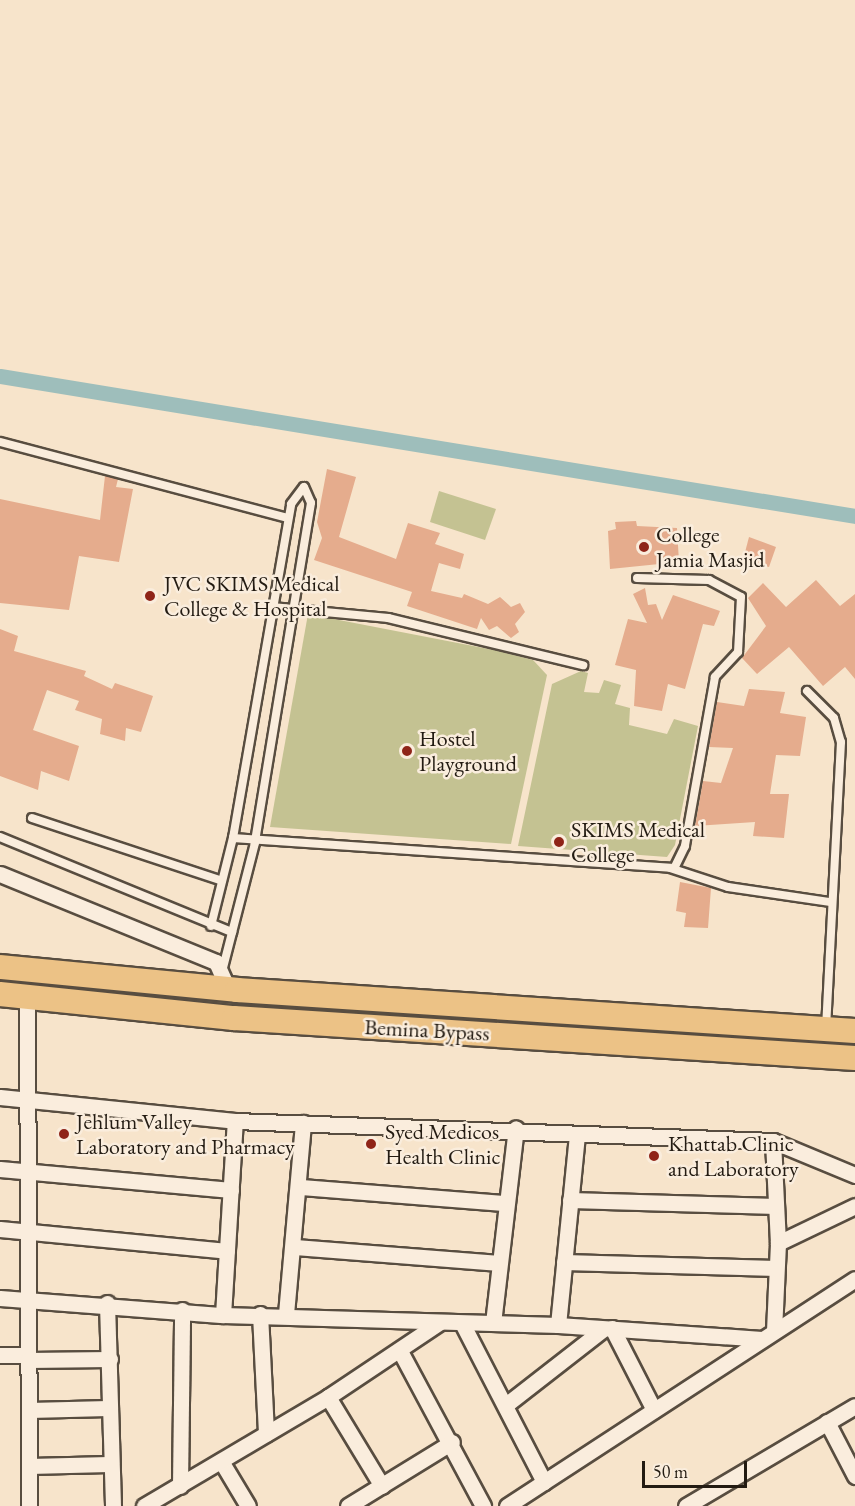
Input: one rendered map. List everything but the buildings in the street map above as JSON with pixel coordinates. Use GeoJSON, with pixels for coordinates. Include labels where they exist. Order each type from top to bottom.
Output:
{"type":"FeatureCollection","features":[{"type":"Feature","properties":{"kind":"highway","name":"Bemina Bypass"},"geometry":{"type":"LineString","coordinates":[[0,967],[225,979],[855,1031]]}},
{"type":"Feature","properties":{"kind":"highway","name":"Bemina Bypass"},"geometry":{"type":"LineString","coordinates":[[0,994],[234,1018],[855,1058]]}},
{"type":"Feature","properties":{"kind":"street"},"geometry":{"type":"LineString","coordinates":[[0,874],[225,979]]}},
{"type":"Feature","properties":{"kind":"street"},"geometry":{"type":"LineString","coordinates":[[27,997],[29,1506]]}},
{"type":"Feature","properties":{"kind":"street"},"geometry":{"type":"LineString","coordinates":[[0,1097],[235,1121],[516,1128],[577,1134],[772,1141],[855,1175]]}},
{"type":"Feature","properties":{"kind":"street"},"geometry":{"type":"LineString","coordinates":[[223,1315],[235,1121]]}},
{"type":"Feature","properties":{"kind":"street"},"geometry":{"type":"LineString","coordinates":[[286,1314],[301,1187],[303,1123]]}},
{"type":"Feature","properties":{"kind":"street"},"geometry":{"type":"LineString","coordinates":[[493,1323],[516,1128]]}},
{"type":"Feature","properties":{"kind":"street"},"geometry":{"type":"LineString","coordinates":[[558,1325],[577,1134]]}},
{"type":"Feature","properties":{"kind":"street"},"geometry":{"type":"LineString","coordinates":[[768,1334],[778,1243],[772,1141]]}},
{"type":"Feature","properties":{"kind":"street"},"geometry":{"type":"LineString","coordinates":[[0,1169],[27,1168],[231,1190]]}},
{"type":"Feature","properties":{"kind":"street"},"geometry":{"type":"LineString","coordinates":[[301,1187],[506,1203]]}},
{"type":"Feature","properties":{"kind":"street"},"geometry":{"type":"LineString","coordinates":[[570,1200],[776,1206]]}},
{"type":"Feature","properties":{"kind":"street"},"geometry":{"type":"LineString","coordinates":[[778,1243],[855,1206]]}},
{"type":"Feature","properties":{"kind":"street"},"geometry":{"type":"LineString","coordinates":[[0,1229],[28,1228],[227,1251]]}},
{"type":"Feature","properties":{"kind":"street"},"geometry":{"type":"LineString","coordinates":[[295,1247],[500,1263]]}},
{"type":"Feature","properties":{"kind":"street"},"geometry":{"type":"LineString","coordinates":[[564,1262],[776,1268]]}},
{"type":"Feature","properties":{"kind":"street"},"geometry":{"type":"LineString","coordinates":[[507,1506],[855,1279]]}},
{"type":"Feature","properties":{"kind":"street"},"geometry":{"type":"LineString","coordinates":[[0,1298],[108,1303],[223,1315],[286,1314],[768,1334]]}},
{"type":"Feature","properties":{"kind":"street"},"geometry":{"type":"LineString","coordinates":[[108,1303],[109,1464],[113,1506]]}},
{"type":"Feature","properties":{"kind":"street"},"geometry":{"type":"LineString","coordinates":[[180,1486],[182,1310]]}},
{"type":"Feature","properties":{"kind":"street"},"geometry":{"type":"LineString","coordinates":[[260,1314],[266,1434]]}},
{"type":"Feature","properties":{"kind":"street"},"geometry":{"type":"LineString","coordinates":[[144,1506],[166,1501],[180,1486],[328,1397],[400,1351],[440,1322]]}},
{"type":"Feature","properties":{"kind":"street"},"geometry":{"type":"LineString","coordinates":[[462,1323],[507,1404],[544,1482]]}},
{"type":"Feature","properties":{"kind":"street"},"geometry":{"type":"LineString","coordinates":[[507,1404],[607,1329]]}},
{"type":"Feature","properties":{"kind":"street"},"geometry":{"type":"LineString","coordinates":[[607,1329],[654,1410]]}},
{"type":"Feature","properties":{"kind":"street"},"geometry":{"type":"LineString","coordinates":[[400,1351],[452,1442],[483,1506]]}},
{"type":"Feature","properties":{"kind":"street"},"geometry":{"type":"LineString","coordinates":[[0,1355],[110,1359]]}},
{"type":"Feature","properties":{"kind":"street"},"geometry":{"type":"LineString","coordinates":[[328,1397],[382,1486]]}},
{"type":"Feature","properties":{"kind":"street"},"geometry":{"type":"LineString","coordinates":[[686,1506],[855,1406]]}},
{"type":"Feature","properties":{"kind":"street"},"geometry":{"type":"LineString","coordinates":[[29,1410],[108,1408]]}},
{"type":"Feature","properties":{"kind":"street"},"geometry":{"type":"LineString","coordinates":[[826,1422],[855,1476]]}},
{"type":"Feature","properties":{"kind":"street"},"geometry":{"type":"LineString","coordinates":[[348,1506],[452,1442]]}},
{"type":"Feature","properties":{"kind":"street"},"geometry":{"type":"LineString","coordinates":[[221,1461],[248,1506]]}},
{"type":"Feature","properties":{"kind":"street"},"geometry":{"type":"LineString","coordinates":[[29,1466],[109,1464]]}},
{"type":"Feature","properties":{"kind":"lane"},"geometry":{"type":"LineString","coordinates":[[0,441],[288,518]]}},
{"type":"Feature","properties":{"kind":"lane"},"geometry":{"type":"LineString","coordinates":[[211,926],[233,838],[288,518],[294,494],[299,488],[309,490],[255,843],[232,932],[225,979]]}},
{"type":"Feature","properties":{"kind":"lane"},"geometry":{"type":"LineString","coordinates":[[637,578],[709,580],[741,597],[738,652],[715,678],[685,846],[674,869]]}},
{"type":"Feature","properties":{"kind":"lane"},"geometry":{"type":"LineString","coordinates":[[272,607],[388,618],[583,665]]}},
{"type":"Feature","properties":{"kind":"lane"},"geometry":{"type":"LineString","coordinates":[[807,692],[840,727],[829,902],[826,1029]]}},
{"type":"Feature","properties":{"kind":"lane"},"geometry":{"type":"LineString","coordinates":[[32,818],[222,881]]}},
{"type":"Feature","properties":{"kind":"lane"},"geometry":{"type":"LineString","coordinates":[[0,837],[211,926],[232,932]]}},
{"type":"Feature","properties":{"kind":"lane"},"geometry":{"type":"LineString","coordinates":[[233,838],[255,843],[674,869],[728,887],[829,902]]}},
{"type":"Feature","properties":{"kind":"shaded area"},"geometry":{"type":"Polygon","coordinates":[[[439,491],[496,509],[485,540],[430,522],[439,491]]]}},
{"type":"Feature","properties":{"kind":"shaded area","name":"Hostel Playground"},"geometry":{"type":"Polygon","coordinates":[[[308,614],[494,650],[533,660],[547,675],[511,844],[270,827],[308,614]]]}},
{"type":"Feature","properties":{"kind":"shaded area"},"geometry":{"type":"Polygon","coordinates":[[[581,671],[588,673],[584,692],[599,693],[604,680],[621,685],[615,704],[630,708],[629,725],[667,734],[674,719],[698,726],[675,845],[667,857],[518,846],[552,684],[581,671]]]}},
{"type":"Feature","properties":{"kind":"waterway"},"geometry":{"type":"LineString","coordinates":[[0,376],[855,516]]}},
{"type":"Feature","properties":{"kind":"place","name":"College Jamia Masjid"},"geometry":{"type":"Point","coordinates":[644,547]}},
{"type":"Feature","properties":{"kind":"place","name":"JVC SKIMS Medical College & Hospital"},"geometry":{"type":"Point","coordinates":[150,596]}},
{"type":"Feature","properties":{"kind":"place","name":"Hostel Playground"},"geometry":{"type":"Point","coordinates":[407,751]}},
{"type":"Feature","properties":{"kind":"place","name":"SKIMS Medical College"},"geometry":{"type":"Point","coordinates":[559,842]}},
{"type":"Feature","properties":{"kind":"place","name":"Jehlum Valley Laboratory and Pharmacy"},"geometry":{"type":"Point","coordinates":[64,1134]}},
{"type":"Feature","properties":{"kind":"place","name":"Syed Medicos Health Clinic"},"geometry":{"type":"Point","coordinates":[371,1144]}},
{"type":"Feature","properties":{"kind":"place","name":"Khattab Clinic and Laboratory"},"geometry":{"type":"Point","coordinates":[654,1156]}}]}
